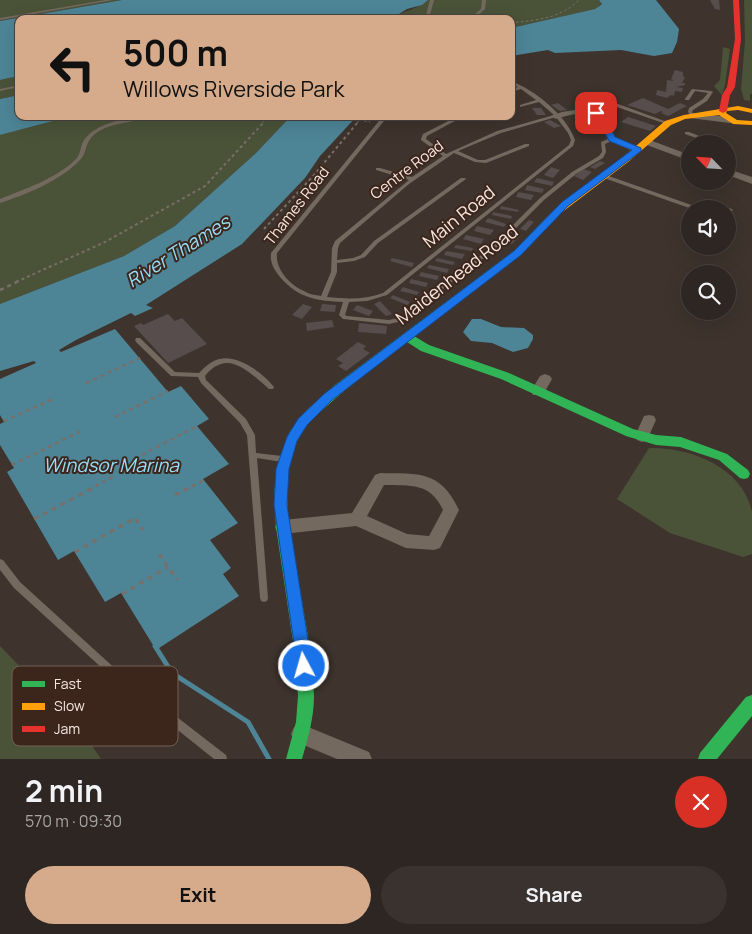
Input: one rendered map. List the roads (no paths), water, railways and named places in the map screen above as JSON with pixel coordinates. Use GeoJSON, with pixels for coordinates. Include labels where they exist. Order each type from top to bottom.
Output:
{"type":"FeatureCollection","features":[{"type":"Feature","properties":{"kind":"street"},"geometry":{"type":"LineString","coordinates":[[727,116],[726,95],[731,88],[738,39],[736,0]]}},
{"type":"Feature","properties":{"kind":"street"},"geometry":{"type":"LineString","coordinates":[[731,88],[737,99],[751,111]]}},
{"type":"Feature","properties":{"kind":"street"},"geometry":{"type":"LineString","coordinates":[[727,116],[735,108],[751,111]]}},
{"type":"Feature","properties":{"kind":"street"},"geometry":{"type":"LineString","coordinates":[[556,116],[576,112],[596,113],[603,121],[612,139],[638,150]]}},
{"type":"Feature","properties":{"kind":"street","name":"Maidenhead Road"},"geometry":{"type":"LineString","coordinates":[[294,759],[301,734],[306,702],[304,666],[283,527],[280,494],[284,459],[296,431],[310,414],[339,388],[517,253],[565,204],[638,150],[668,123],[680,118],[693,116],[727,116]]}},
{"type":"Feature","properties":{"kind":"street"},"geometry":{"type":"LineString","coordinates":[[727,116],[752,123]]}},
{"type":"Feature","properties":{"kind":"street"},"geometry":{"type":"LineString","coordinates":[[727,116],[752,134]]}},
{"type":"Feature","properties":{"kind":"street"},"geometry":{"type":"LineString","coordinates":[[647,142],[681,155]]}},
{"type":"Feature","properties":{"kind":"street"},"geometry":{"type":"LineString","coordinates":[[736,175],[752,181]]}},
{"type":"Feature","properties":{"kind":"street"},"geometry":{"type":"LineString","coordinates":[[406,336],[425,348],[490,370],[642,436],[656,440],[680,442],[705,450],[722,457],[744,474]]}},
{"type":"Feature","properties":{"kind":"street"},"geometry":{"type":"LineString","coordinates":[[538,391],[546,379]]}},
{"type":"Feature","properties":{"kind":"street"},"geometry":{"type":"LineString","coordinates":[[642,436],[649,420]]}},
{"type":"Feature","properties":{"kind":"street"},"geometry":{"type":"LineString","coordinates":[[283,527],[357,519],[406,541],[434,543],[451,510],[442,492],[429,482],[380,479],[357,519]]}},
{"type":"Feature","properties":{"kind":"street"},"geometry":{"type":"LineString","coordinates":[[706,759],[752,702]]}},
{"type":"Feature","properties":{"kind":"street"},"geometry":{"type":"LineString","coordinates":[[301,734],[362,759]]}},
{"type":"Feature","properties":{"kind":"lane"},"geometry":{"type":"LineString","coordinates":[[0,17],[93,0]]}},
{"type":"Feature","properties":{"kind":"lane"},"geometry":{"type":"LineString","coordinates":[[0,17],[111,0]]}},
{"type":"Feature","properties":{"kind":"lane"},"geometry":{"type":"LineString","coordinates":[[428,15],[432,0]]}},
{"type":"Feature","properties":{"kind":"lane"},"geometry":{"type":"LineString","coordinates":[[476,15],[484,9],[484,0]]}},
{"type":"Feature","properties":{"kind":"lane"},"geometry":{"type":"LineString","coordinates":[[0,85],[15,83]]}},
{"type":"Feature","properties":{"kind":"lane"},"geometry":{"type":"LineString","coordinates":[[515,84],[540,100],[556,116]]}},
{"type":"Feature","properties":{"kind":"lane"},"geometry":{"type":"LineString","coordinates":[[0,90],[15,87]]}},
{"type":"Feature","properties":{"kind":"lane"},"geometry":{"type":"LineString","coordinates":[[515,90],[522,87]]}},
{"type":"Feature","properties":{"kind":"lane"},"geometry":{"type":"LineString","coordinates":[[687,99],[694,90],[711,92],[705,100],[691,109],[690,112],[693,116]]}},
{"type":"Feature","properties":{"kind":"lane"},"geometry":{"type":"LineString","coordinates":[[522,106],[540,100]]}},
{"type":"Feature","properties":{"kind":"lane"},"geometry":{"type":"LineString","coordinates":[[616,105],[668,123]]}},
{"type":"Feature","properties":{"kind":"lane","name":"Centre Road"},"geometry":{"type":"LineString","coordinates":[[324,297],[334,272],[335,245],[412,179],[454,151],[499,132],[556,116]]}},
{"type":"Feature","properties":{"kind":"lane","name":"Main Road"},"geometry":{"type":"LineString","coordinates":[[324,297],[347,300],[374,298],[392,290],[568,150],[573,139],[556,116]]}},
{"type":"Feature","properties":{"kind":"lane"},"geometry":{"type":"LineString","coordinates":[[0,201],[39,185],[78,161],[83,153],[84,143],[91,134],[116,123],[130,120]]}},
{"type":"Feature","properties":{"kind":"lane","name":"Thames Road"},"geometry":{"type":"LineString","coordinates":[[324,297],[305,294],[291,286],[276,267],[273,256],[383,120]]}},
{"type":"Feature","properties":{"kind":"lane"},"geometry":{"type":"LineString","coordinates":[[446,156],[423,139],[425,135],[454,120]]}},
{"type":"Feature","properties":{"kind":"lane"},"geometry":{"type":"LineString","coordinates":[[687,132],[695,135]]}},
{"type":"Feature","properties":{"kind":"lane"},"geometry":{"type":"LineString","coordinates":[[347,300],[342,315],[345,318],[389,322],[405,319],[428,298],[491,250],[542,199],[574,173],[601,157],[604,152],[603,143],[612,139]]}},
{"type":"Feature","properties":{"kind":"lane"},"geometry":{"type":"LineString","coordinates":[[454,151],[478,161],[486,162],[527,145]]}},
{"type":"Feature","properties":{"kind":"lane"},"geometry":{"type":"LineString","coordinates":[[378,169],[412,179]]}},
{"type":"Feature","properties":{"kind":"lane"},"geometry":{"type":"LineString","coordinates":[[603,176],[681,203]]}},
{"type":"Feature","properties":{"kind":"lane"},"geometry":{"type":"LineString","coordinates":[[335,262],[365,256],[371,251],[376,242],[464,179]]}},
{"type":"Feature","properties":{"kind":"lane"},"geometry":{"type":"LineString","coordinates":[[138,340],[172,374],[201,375]]}},
{"type":"Feature","properties":{"kind":"lane"},"geometry":{"type":"LineString","coordinates":[[201,375],[206,369],[222,361],[235,360],[243,364],[270,387]]}},
{"type":"Feature","properties":{"kind":"lane"},"geometry":{"type":"LineString","coordinates":[[201,375],[203,381],[243,421],[252,435],[264,598]]}},
{"type":"Feature","properties":{"kind":"lane"},"geometry":{"type":"LineString","coordinates":[[253,455],[284,459]]}},
{"type":"Feature","properties":{"kind":"lane"},"geometry":{"type":"LineString","coordinates":[[0,563],[17,585],[106,666]]}},
{"type":"Feature","properties":{"kind":"lane"},"geometry":{"type":"LineString","coordinates":[[178,724],[222,759]]}},
{"type":"Feature","properties":{"kind":"water"},"geometry":{"type":"Polygon","coordinates":[[[122,0],[428,0],[422,5],[407,9],[397,15],[35,15],[122,0]]]}},
{"type":"Feature","properties":{"kind":"water"},"geometry":{"type":"Polygon","coordinates":[[[599,0],[656,0],[679,29],[677,42],[672,53],[654,56],[621,50],[555,53],[548,50],[515,55],[515,27],[595,9],[602,4],[599,0]]]}},
{"type":"Feature","properties":{"kind":"water"},"geometry":{"type":"Polygon","coordinates":[[[15,18],[15,77],[0,80],[0,21],[15,18]]]}},
{"type":"Feature","properties":{"kind":"water"},"geometry":{"type":"Polygon","coordinates":[[[15,96],[15,120],[57,120],[0,135],[0,99],[15,96]]]}},
{"type":"Feature","properties":{"kind":"water","name":"Windsor Marina"},"geometry":{"type":"Polygon","coordinates":[[[287,120],[353,120],[320,156],[305,178],[242,244],[146,305],[153,308],[135,316],[131,313],[59,350],[61,352],[115,329],[168,392],[181,386],[209,419],[197,426],[229,464],[203,479],[238,523],[210,540],[231,568],[223,574],[239,596],[156,650],[121,593],[105,602],[74,551],[58,560],[7,472],[14,468],[0,445],[0,424],[4,422],[0,415],[0,379],[36,363],[34,361],[0,371],[0,304],[124,256],[175,226],[256,153],[287,120]]]}},
{"type":"Feature","properties":{"kind":"water"},"geometry":{"type":"Polygon","coordinates":[[[472,319],[481,319],[501,327],[524,328],[533,335],[533,339],[528,348],[513,352],[492,343],[471,341],[463,332],[472,319]]]}},
{"type":"Feature","properties":{"kind":"waterway"},"geometry":{"type":"LineString","coordinates":[[155,646],[168,666]]}},
{"type":"Feature","properties":{"kind":"waterway"},"geometry":{"type":"LineString","coordinates":[[178,677],[248,722],[269,759]]}},
{"type":"Feature","properties":{"kind":"water label","name":"River Thames"},"geometry":{"type":"Point","coordinates":[178,251]}}]}
